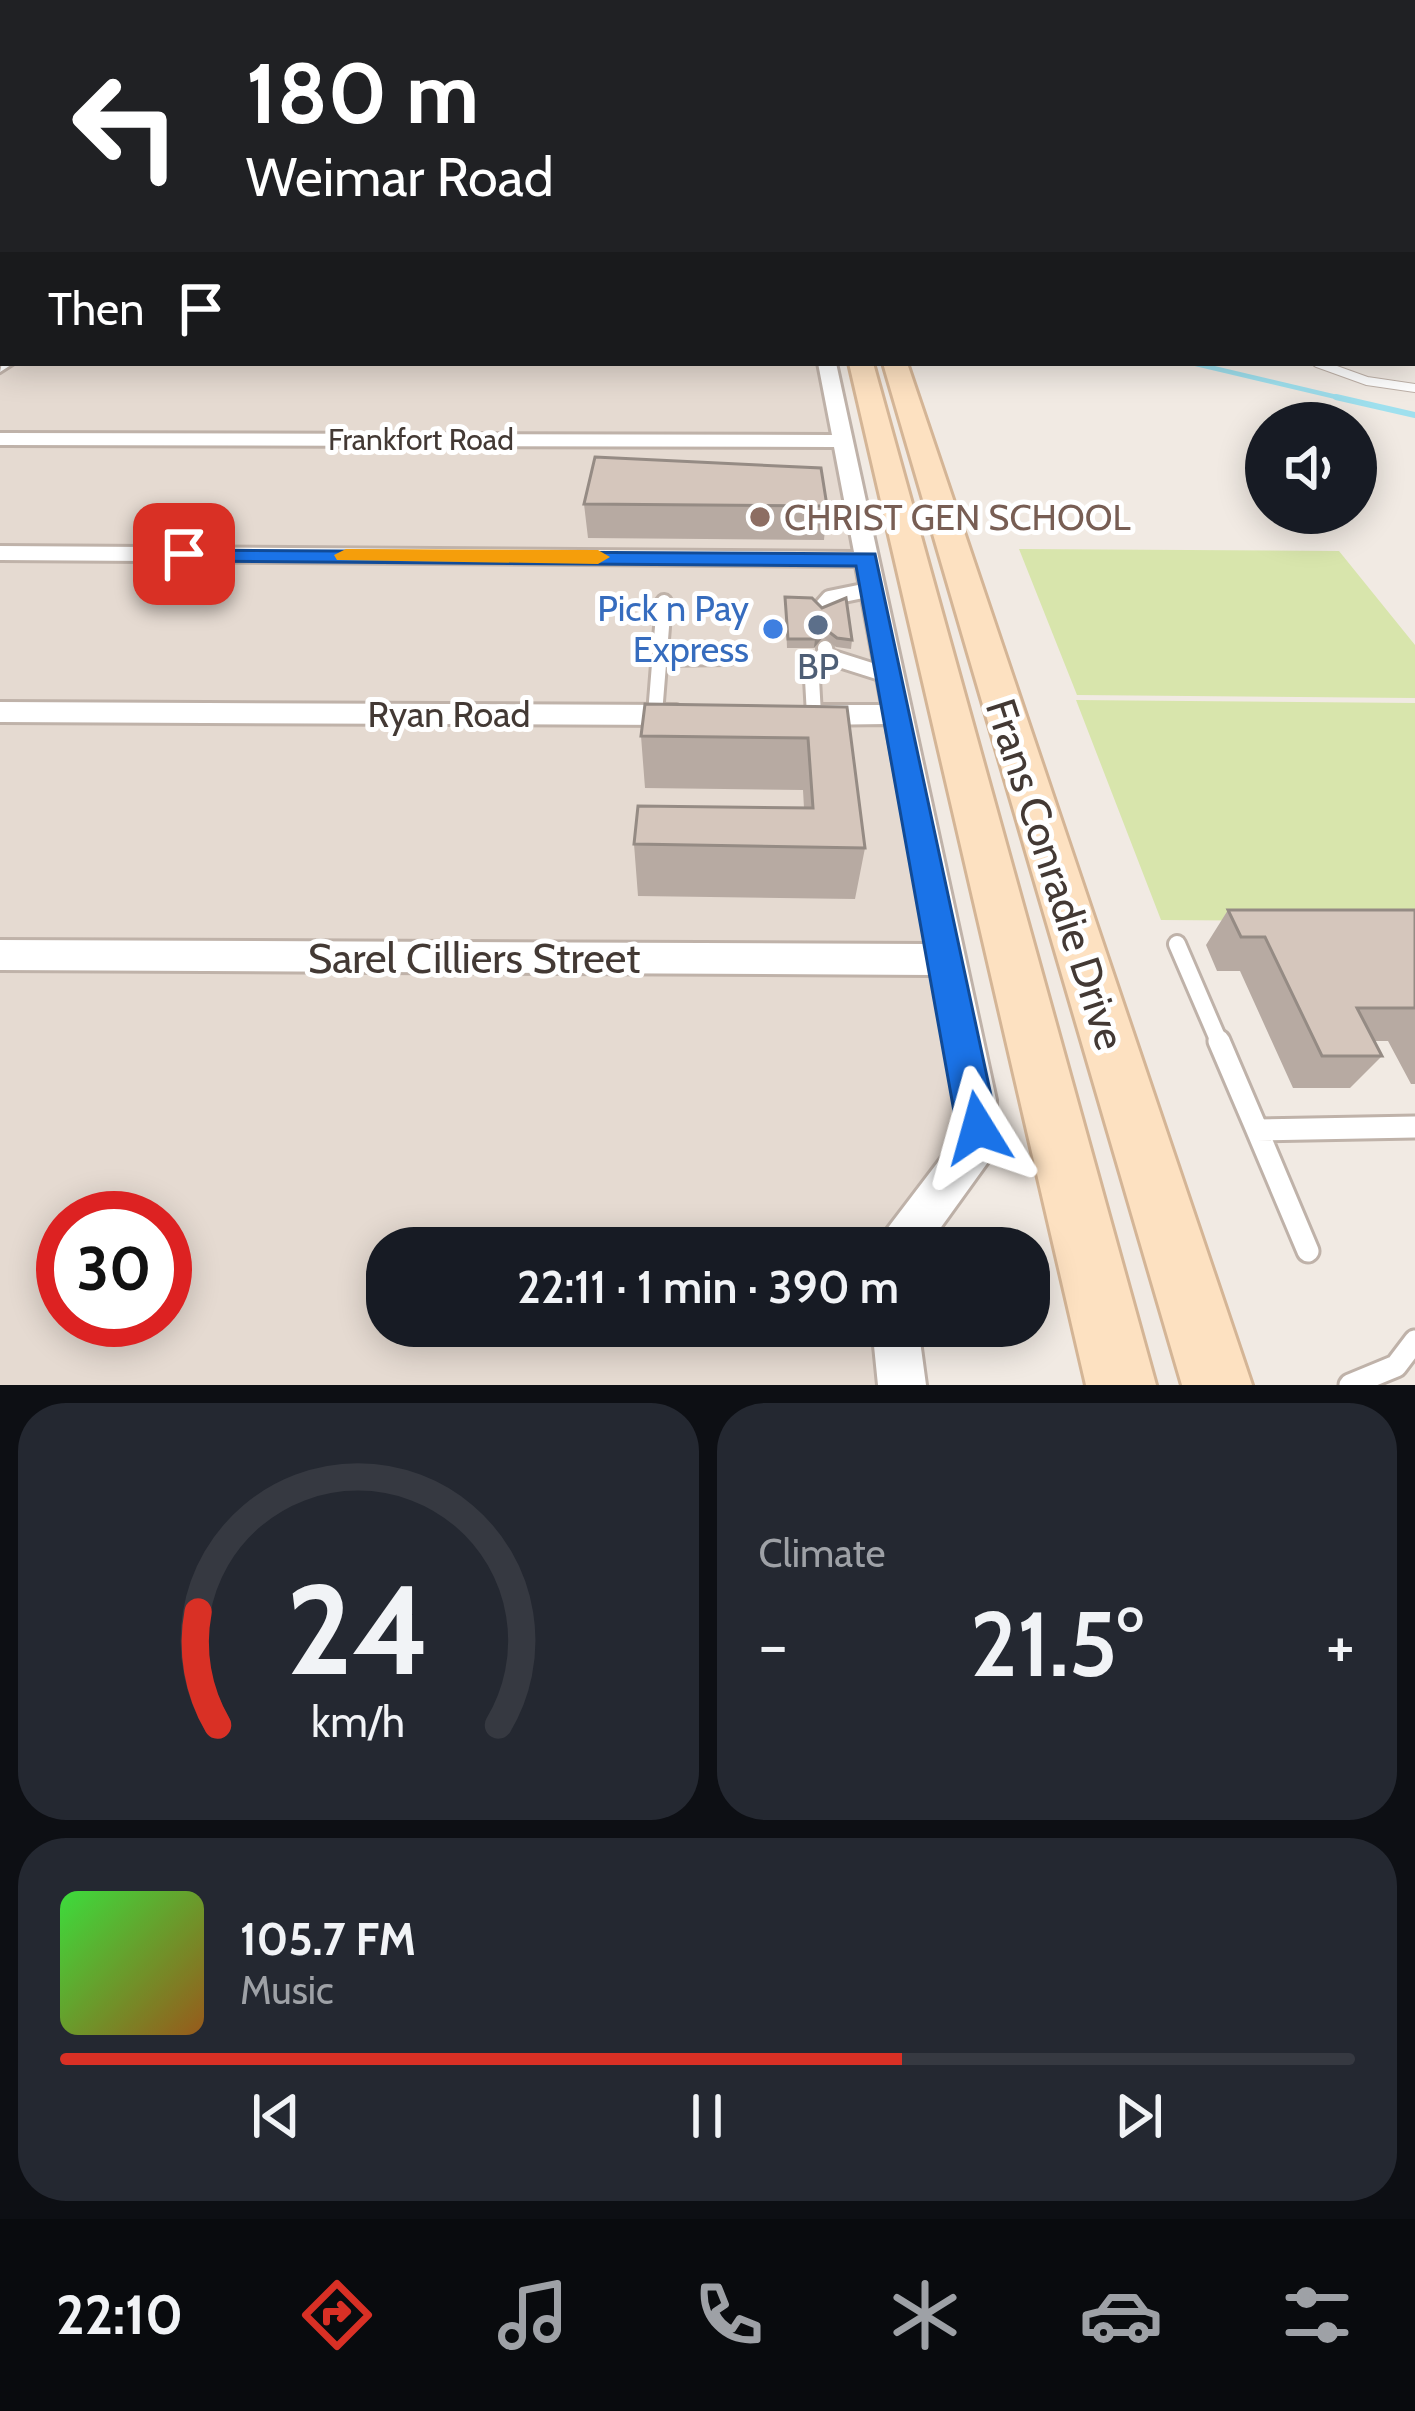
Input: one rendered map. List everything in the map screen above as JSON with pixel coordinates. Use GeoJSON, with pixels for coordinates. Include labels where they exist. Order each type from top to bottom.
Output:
{"type":"FeatureCollection","features":[{"type":"Feature","properties":{"kind":"main road","name":"Frans Conradie Drive"},"geometry":{"type":"LineString","coordinates":[[862,366],[1121,1385]]}},
{"type":"Feature","properties":{"kind":"main road","name":"Frans Conradie Drive"},"geometry":{"type":"LineString","coordinates":[[896,366],[1217,1385]]}},
{"type":"Feature","properties":{"kind":"street"},"geometry":{"type":"LineString","coordinates":[[828,366],[978,1128],[974,1148],[915,1227]]}},
{"type":"Feature","properties":{"kind":"street","name":"Frankfort Road"},"geometry":{"type":"LineString","coordinates":[[0,440],[842,441]]}},
{"type":"Feature","properties":{"kind":"street"},"geometry":{"type":"LineString","coordinates":[[0,553],[869,574]]}},
{"type":"Feature","properties":{"kind":"street","name":"Ryan Road"},"geometry":{"type":"LineString","coordinates":[[0,712],[700,715]]}},
{"type":"Feature","properties":{"kind":"street"},"geometry":{"type":"LineString","coordinates":[[802,715],[897,714]]}},
{"type":"Feature","properties":{"kind":"street","name":"Sarel Cilliers Street"},"geometry":{"type":"LineString","coordinates":[[0,956],[948,960]]}},
{"type":"Feature","properties":{"kind":"street"},"geometry":{"type":"LineString","coordinates":[[897,1347],[902,1385]]}},
{"type":"Feature","properties":{"kind":"lane"},"geometry":{"type":"LineString","coordinates":[[1325,366],[1367,381],[1415,388]]}},
{"type":"Feature","properties":{"kind":"lane"},"geometry":{"type":"LineString","coordinates":[[822,607],[869,574]]}},
{"type":"Feature","properties":{"kind":"lane"},"geometry":{"type":"LineString","coordinates":[[655,715],[664,602]]}},
{"type":"Feature","properties":{"kind":"lane"},"geometry":{"type":"LineString","coordinates":[[802,715],[826,652],[890,676]]}},
{"type":"Feature","properties":{"kind":"lane"},"geometry":{"type":"LineString","coordinates":[[659,658],[729,657]]}},
{"type":"Feature","properties":{"kind":"lane"},"geometry":{"type":"LineString","coordinates":[[1177,944],[1307,1251]]}},
{"type":"Feature","properties":{"kind":"lane"},"geometry":{"type":"LineString","coordinates":[[1257,1130],[1415,1127]]}},
{"type":"Feature","properties":{"kind":"lane"},"geometry":{"type":"LineString","coordinates":[[1350,1385],[1396,1366],[1415,1341]]}},
{"type":"Feature","properties":{"kind":"shaded area"},"geometry":{"type":"Polygon","coordinates":[[[0,366],[829,366],[978,1101],[913,1227],[366,1227],[366,1347],[900,1347],[905,1385],[0,1385],[0,366]]]}},
{"type":"Feature","properties":{"kind":"green space"},"geometry":{"type":"Polygon","coordinates":[[[1019,549],[1339,551],[1415,645],[1415,698],[1077,695],[1019,549]]]}},
{"type":"Feature","properties":{"kind":"green space"},"geometry":{"type":"Polygon","coordinates":[[[1076,700],[1415,703],[1415,922],[1161,920],[1076,700]]]}},
{"type":"Feature","properties":{"kind":"building"},"geometry":{"type":"Polygon","coordinates":[[[595,457],[821,468],[827,506],[584,504],[595,457]]]}},
{"type":"Feature","properties":{"kind":"building"},"geometry":{"type":"Polygon","coordinates":[[[785,597],[812,598],[822,608],[846,598],[852,640],[837,638],[824,628],[815,639],[788,639],[785,597]]]}},
{"type":"Feature","properties":{"kind":"building"},"geometry":{"type":"Polygon","coordinates":[[[645,704],[847,707],[865,848],[634,844],[638,806],[813,808],[808,738],[641,736],[645,704]]]}},
{"type":"Feature","properties":{"kind":"building"},"geometry":{"type":"Polygon","coordinates":[[[1228,910],[1415,910],[1415,1008],[1357,1008],[1382,1056],[1322,1056],[1265,937],[1241,937],[1228,910]]]}},
{"type":"Feature","properties":{"kind":"waterway"},"geometry":{"type":"LineString","coordinates":[[1205,366],[1344,399]]}},
{"type":"Feature","properties":{"kind":"waterway"},"geometry":{"type":"LineString","coordinates":[[1336,397],[1344,399]]}},
{"type":"Feature","properties":{"kind":"waterway"},"geometry":{"type":"LineString","coordinates":[[1344,399],[1415,415]]}},
{"type":"Feature","properties":{"kind":"waterway"},"geometry":{"type":"LineString","coordinates":[[1344,399],[1349,400]]}},
{"type":"Feature","properties":{"kind":"slow traffic"},"geometry":{"type":"LineString","coordinates":[[346,555],[598,557]]}},
{"type":"Feature","properties":{"kind":"place","name":"CHRIST GEN SCHOOL"},"geometry":{"type":"Point","coordinates":[760,517]}},
{"type":"Feature","properties":{"kind":"place","name":"BP"},"geometry":{"type":"Point","coordinates":[818,625]}},
{"type":"Feature","properties":{"kind":"place","name":"Pick n Pay Express"},"geometry":{"type":"Point","coordinates":[773,629]}},
{"type":"Feature","properties":{"kind":"route"},"geometry":{"type":"LineString","coordinates":[[184,554],[866,559],[978,1128]]}}]}
